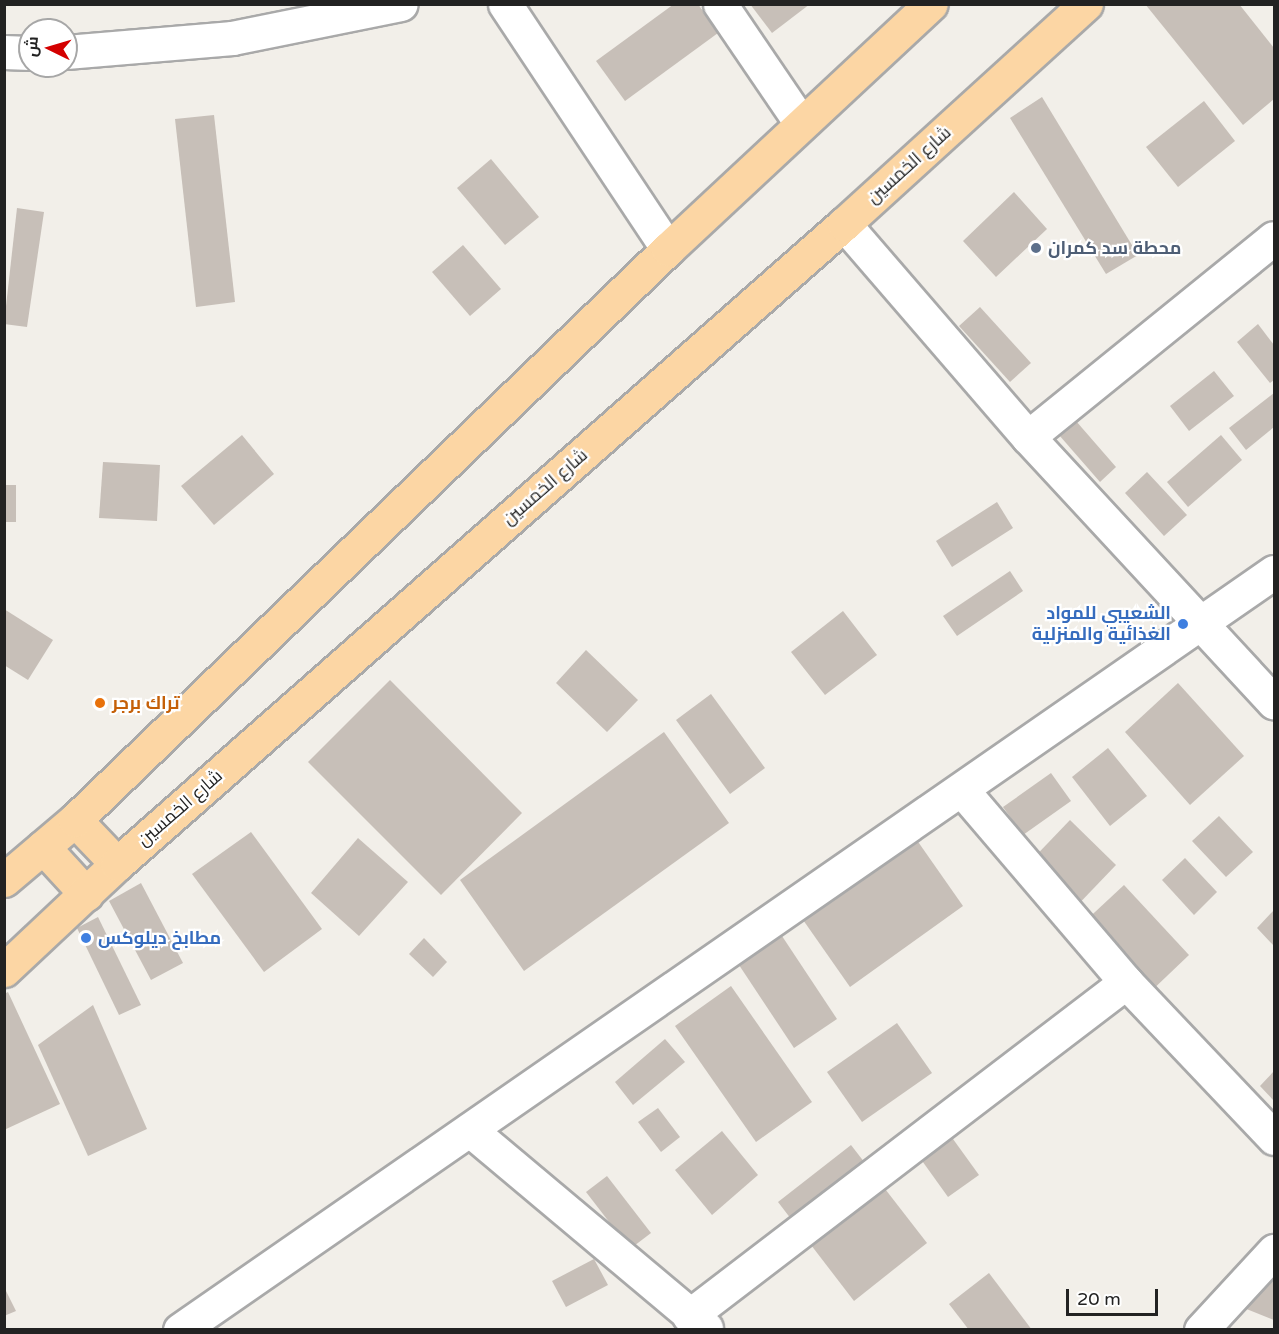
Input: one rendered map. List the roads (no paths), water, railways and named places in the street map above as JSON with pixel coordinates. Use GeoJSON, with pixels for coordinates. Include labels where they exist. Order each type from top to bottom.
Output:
{"type":"FeatureCollection","features":[{"type":"Feature","properties":{"kind":"main road"},"geometry":{"type":"LineString","coordinates":[[4,880],[75,820],[668,249],[931,4]]}},
{"type":"Feature","properties":{"kind":"main road","name":"شارع الخمسين"},"geometry":{"type":"LineString","coordinates":[[4,970],[117,864],[844,224],[1086,4]]}},
{"type":"Feature","properties":{"kind":"main road"},"geometry":{"type":"LineString","coordinates":[[75,820],[117,864]]}},
{"type":"Feature","properties":{"kind":"main road"},"geometry":{"type":"LineString","coordinates":[[43,847],[86,894]]}},
{"type":"Feature","properties":{"kind":"street"},"geometry":{"type":"LineString","coordinates":[[78,51],[232,38],[401,4]]}},
{"type":"Feature","properties":{"kind":"street"},"geometry":{"type":"LineString","coordinates":[[505,4],[668,249]]}},
{"type":"Feature","properties":{"kind":"street"},"geometry":{"type":"LineString","coordinates":[[720,4],[801,123]]}},
{"type":"Feature","properties":{"kind":"street"},"geometry":{"type":"LineString","coordinates":[[844,224],[1028,437],[1201,626],[1275,703]]}},
{"type":"Feature","properties":{"kind":"street"},"geometry":{"type":"LineString","coordinates":[[1028,437],[1273,241]]}},
{"type":"Feature","properties":{"kind":"street"},"geometry":{"type":"LineString","coordinates":[[180,1329],[1275,573]]}},
{"type":"Feature","properties":{"kind":"street"},"geometry":{"type":"LineString","coordinates":[[962,790],[1126,982],[1275,1138]]}},
{"type":"Feature","properties":{"kind":"street"},"geometry":{"type":"LineString","coordinates":[[470,1130],[698,1322],[1126,982]]}},
{"type":"Feature","properties":{"kind":"street"},"geometry":{"type":"LineString","coordinates":[[1201,1329],[1275,1251]]}},
{"type":"Feature","properties":{"kind":"place","name":"محطة سد كمران"},"geometry":{"type":"Point","coordinates":[1036,248]}},
{"type":"Feature","properties":{"kind":"place","name":"الشعيبي للمواد الغذائية والمنزلية"},"geometry":{"type":"Point","coordinates":[1183,624]}},
{"type":"Feature","properties":{"kind":"place","name":"تراك برجر"},"geometry":{"type":"Point","coordinates":[100,703]}},
{"type":"Feature","properties":{"kind":"place","name":"مطابخ ديلوكس"},"geometry":{"type":"Point","coordinates":[86,938]}}]}
